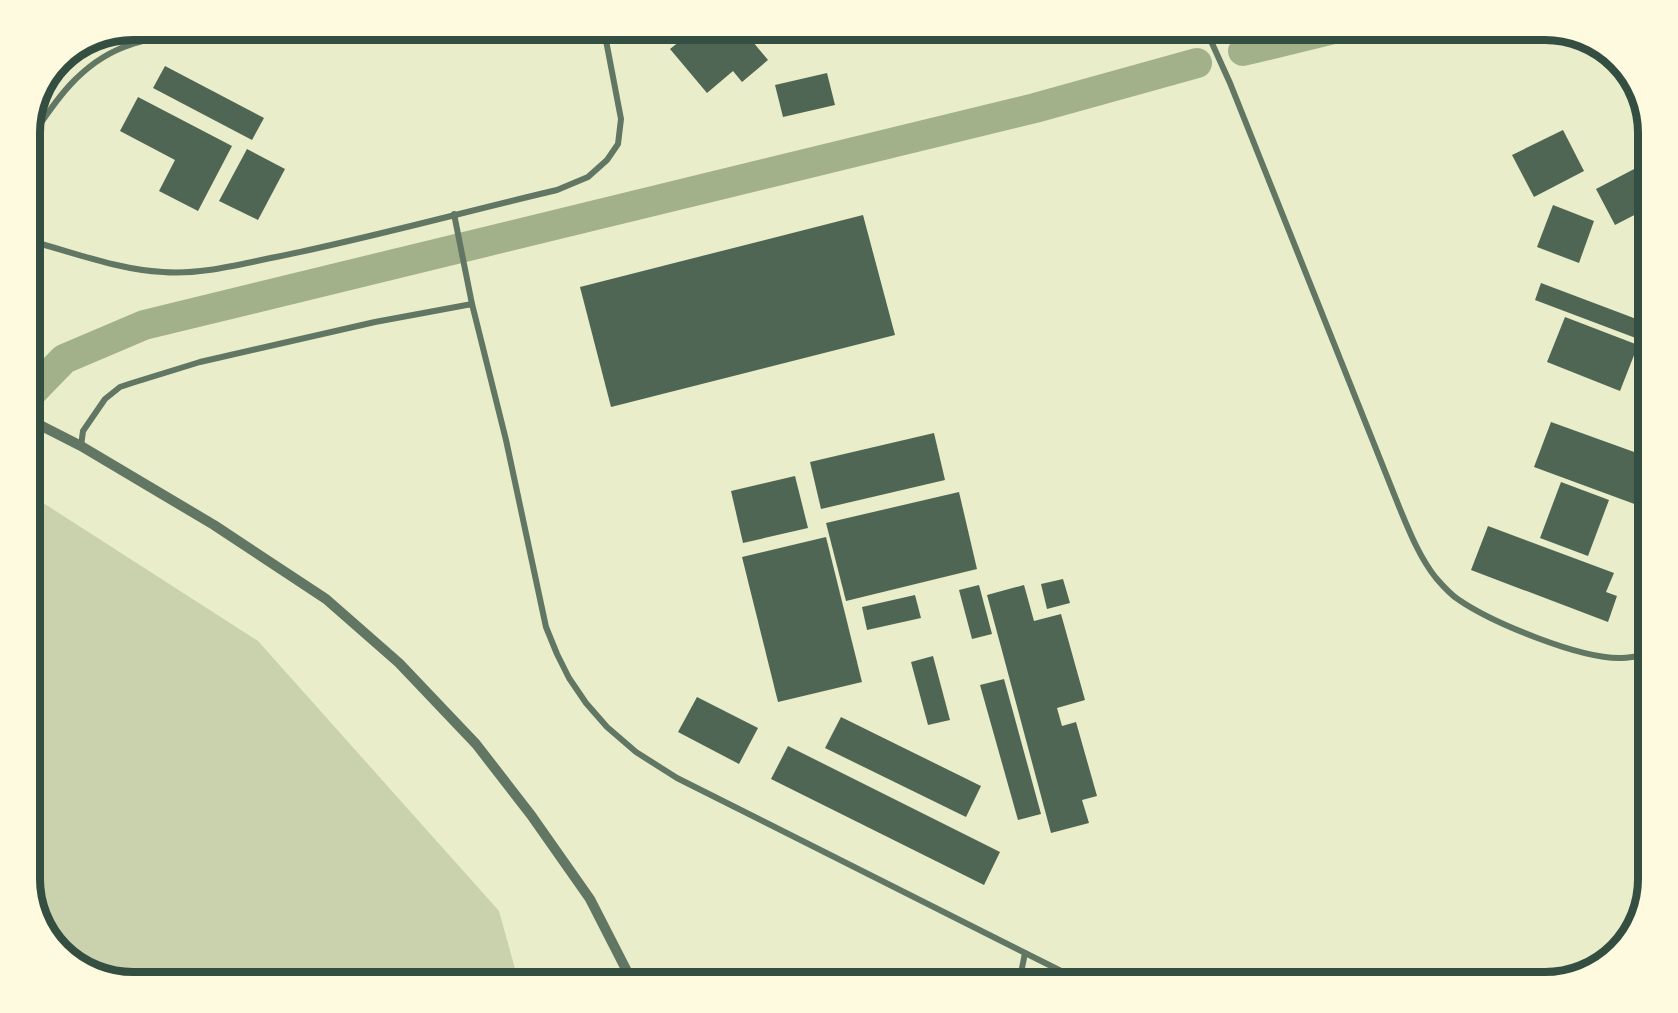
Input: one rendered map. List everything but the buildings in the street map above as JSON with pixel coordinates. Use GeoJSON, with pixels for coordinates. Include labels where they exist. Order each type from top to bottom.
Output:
{"type":"FeatureCollection","features":[{"type":"Feature","properties":{"kind":"street"},"geometry":{"type":"LineString","coordinates":[[42,121],[60,95],[78,75],[100,59],[124,47],[152,40]]}},
{"type":"Feature","properties":{"kind":"street"},"geometry":{"type":"LineString","coordinates":[[41,244],[134,268],[164,272],[189,272],[226,267],[308,250],[556,190],[588,177],[608,160],[618,144],[621,119],[606,40]]}},
{"type":"Feature","properties":{"kind":"street"},"geometry":{"type":"LineString","coordinates":[[1211,40],[1230,83],[1400,509],[1421,557],[1436,579],[1457,599],[1501,623],[1585,653],[1621,658],[1638,656]]}},
{"type":"Feature","properties":{"kind":"street"},"geometry":{"type":"LineString","coordinates":[[454,214],[472,304],[506,440],[546,627],[569,678],[586,703],[607,728],[636,752],[677,778],[1063,972]]}},
{"type":"Feature","properties":{"kind":"street"},"geometry":{"type":"LineString","coordinates":[[81,446],[83,431],[105,399],[126,385],[200,362],[375,322],[472,304]]}},
{"type":"Feature","properties":{"kind":"street"},"geometry":{"type":"LineString","coordinates":[[41,426],[81,446],[214,525],[326,598],[399,663],[476,744],[531,815],[590,899],[627,972]]}},
{"type":"Feature","properties":{"kind":"street"},"geometry":{"type":"LineString","coordinates":[[1021,972],[1025,953]]}},
{"type":"Feature","properties":{"kind":"green space"},"geometry":{"type":"Polygon","coordinates":[[[41,502],[258,641],[499,911],[516,972],[122,972],[87,960],[68,945],[53,926],[48,915],[41,885],[41,502]]]}},
{"type":"Feature","properties":{"kind":"waterway"},"geometry":{"type":"LineString","coordinates":[[1243,51],[1289,40]]}},
{"type":"Feature","properties":{"kind":"waterway"},"geometry":{"type":"LineString","coordinates":[[41,383],[64,359],[144,325],[1035,108],[1197,63]]}}]}
